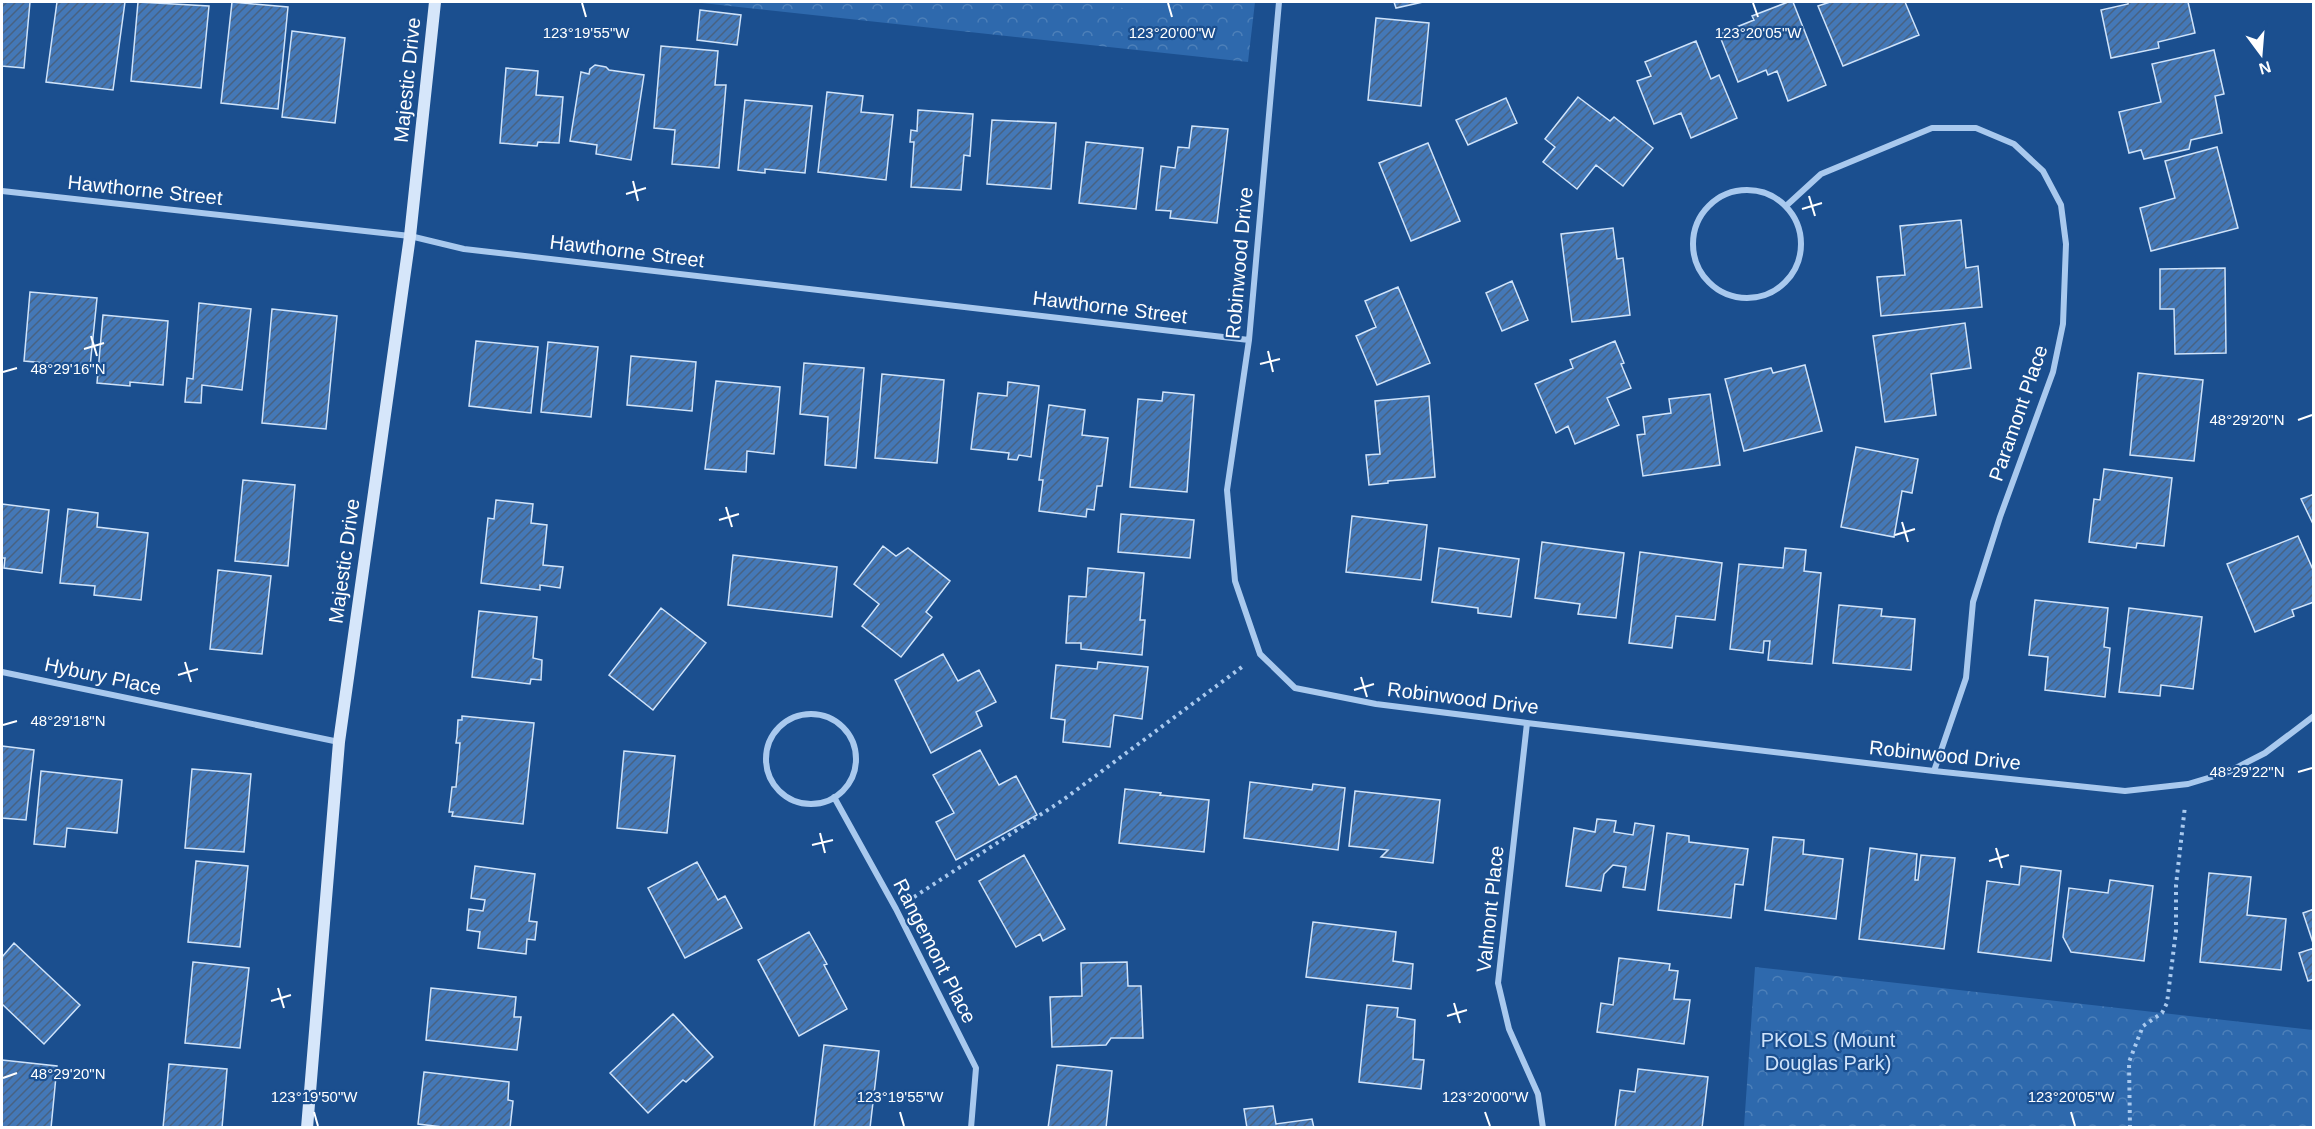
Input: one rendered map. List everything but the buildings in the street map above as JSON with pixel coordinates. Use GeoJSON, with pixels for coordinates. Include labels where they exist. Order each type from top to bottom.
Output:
{"type":"FeatureCollection","features":[{"type":"Feature","properties":{"kind":"street","name":"Majestic Drive"},"geometry":{"type":"LineString","coordinates":[[307,1128],[339,742],[410,236],[435,2]]}},
{"type":"Feature","properties":{"kind":"street","name":"Robinwood Drive"},"geometry":{"type":"LineString","coordinates":[[1279,2],[1249,340],[1227,490],[1235,581],[1260,654],[1294,688],[1376,704],[1527,723],[2125,791],[2188,784],[2228,772],[2265,753],[2313,716]]}},
{"type":"Feature","properties":{"kind":"street","name":"Paramont Place"},"geometry":{"type":"LineString","coordinates":[[1786,206],[1821,174],[1932,128],[1976,128],[2014,144],[2043,171],[2061,205],[2066,244],[2063,324],[2053,372],[2000,517],[1973,602],[1966,678],[1934,771]]}},
{"type":"Feature","properties":{"kind":"street"},"geometry":{"type":"LineString","coordinates":[[1738,190],[1755,190],[1772,196],[1786,206],[1797,221],[1802,239],[1800,257],[1793,274],[1781,287],[1765,296],[1747,298],[1729,295],[1713,286],[1701,273],[1694,256],[1693,239],[1697,222],[1707,207],[1721,196],[1738,190]]}},
{"type":"Feature","properties":{"kind":"street","name":"Hawthorne Street"},"geometry":{"type":"LineString","coordinates":[[2,191],[410,236],[464,249],[1249,340]]}},
{"type":"Feature","properties":{"kind":"street","name":"Hybury Place"},"geometry":{"type":"LineString","coordinates":[[2,672],[339,742]]}},
{"type":"Feature","properties":{"kind":"street"},"geometry":{"type":"LineString","coordinates":[[804,715],[819,715],[834,720],[846,730],[854,744],[856,759],[854,774],[846,788],[834,797],[821,803],[806,804],[793,800],[781,792],[772,781],[767,767],[767,753],[771,740],[779,728],[790,719],[804,715]]}},
{"type":"Feature","properties":{"kind":"street","name":"Valmont Place"},"geometry":{"type":"LineString","coordinates":[[1527,723],[1498,983],[1509,1029],[1538,1094],[1543,1128]]}},
{"type":"Feature","properties":{"kind":"street","name":"Rangemont Place"},"geometry":{"type":"LineString","coordinates":[[834,797],[896,909],[976,1068],[970,1128]]}},
{"type":"Feature","properties":{"kind":"path"},"geometry":{"type":"LineString","coordinates":[[896,909],[1064,800],[1260,654]]}},
{"type":"Feature","properties":{"kind":"path"},"geometry":{"type":"LineString","coordinates":[[2130,1128],[2129,1062],[2143,1026],[2162,1012],[2167,1003],[2176,931],[2176,885],[2188,784]]}},
{"type":"Feature","properties":{"kind":"green space"},"geometry":{"type":"Polygon","coordinates":[[[693,2],[1255,2],[1248,62],[693,2]]]}},
{"type":"Feature","properties":{"kind":"green space"},"geometry":{"type":"Polygon","coordinates":[[[1087,2],[1170,2],[1169,10],[1123,8],[1087,2]]]}},
{"type":"Feature","properties":{"kind":"green space","name":"PKOLS (Mount Douglas Park)"},"geometry":{"type":"Polygon","coordinates":[[[1755,967],[2313,1030],[2313,1127],[1744,1127],[1755,967]]]}}]}
